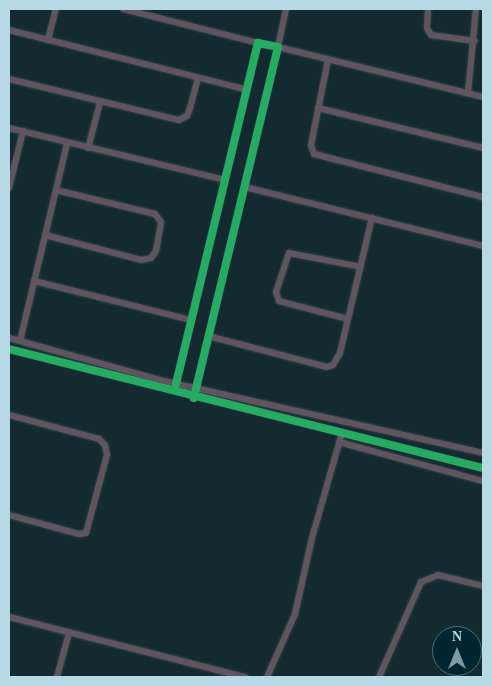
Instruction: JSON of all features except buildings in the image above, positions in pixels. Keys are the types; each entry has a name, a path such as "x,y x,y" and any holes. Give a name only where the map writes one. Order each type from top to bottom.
{"street":[{"path":"48,40 56,9"},
{"path":"123,9 483,97"},
{"path":"194,398 286,9"},
{"path":"428,9 427,28 431,35 475,41"},
{"path":"468,93 475,41 476,9"},
{"path":"9,30 247,90"},
{"path":"176,384 258,43"},
{"path":"328,60 311,145 316,156 483,197"},
{"path":"9,80 100,103 182,119 190,108 198,79"},
{"path":"88,148 100,103"},
{"path":"318,108 483,148"},
{"path":"9,128 225,180"},
{"path":"9,188 23,131"},
{"path":"20,341 67,143"},
{"path":"245,187 483,246"},
{"path":"45,235 141,260 152,258 156,251 161,222 155,214 56,190"},
{"path":"208,336 327,367 337,360 372,218"},
{"path":"348,319 279,300 276,292 289,253 361,267"},
{"path":"34,281 190,320"},
{"path":"9,338 176,384 483,453"},
{"path":"9,349 194,398 482,468 483,459"},
{"path":"9,415 99,439 105,445 107,454 86,533 79,534 9,515"},
{"path":"267,677 295,614 342,433"},
{"path":"339,442 483,481"},
{"path":"379,677 421,582 434,575 483,586"},
{"path":"9,617 245,677"},
{"path":"58,677 69,633"}],"cycle path":[{"path":"176,384 258,43 278,47 194,398"},
{"path":"9,349 483,468"}]}
